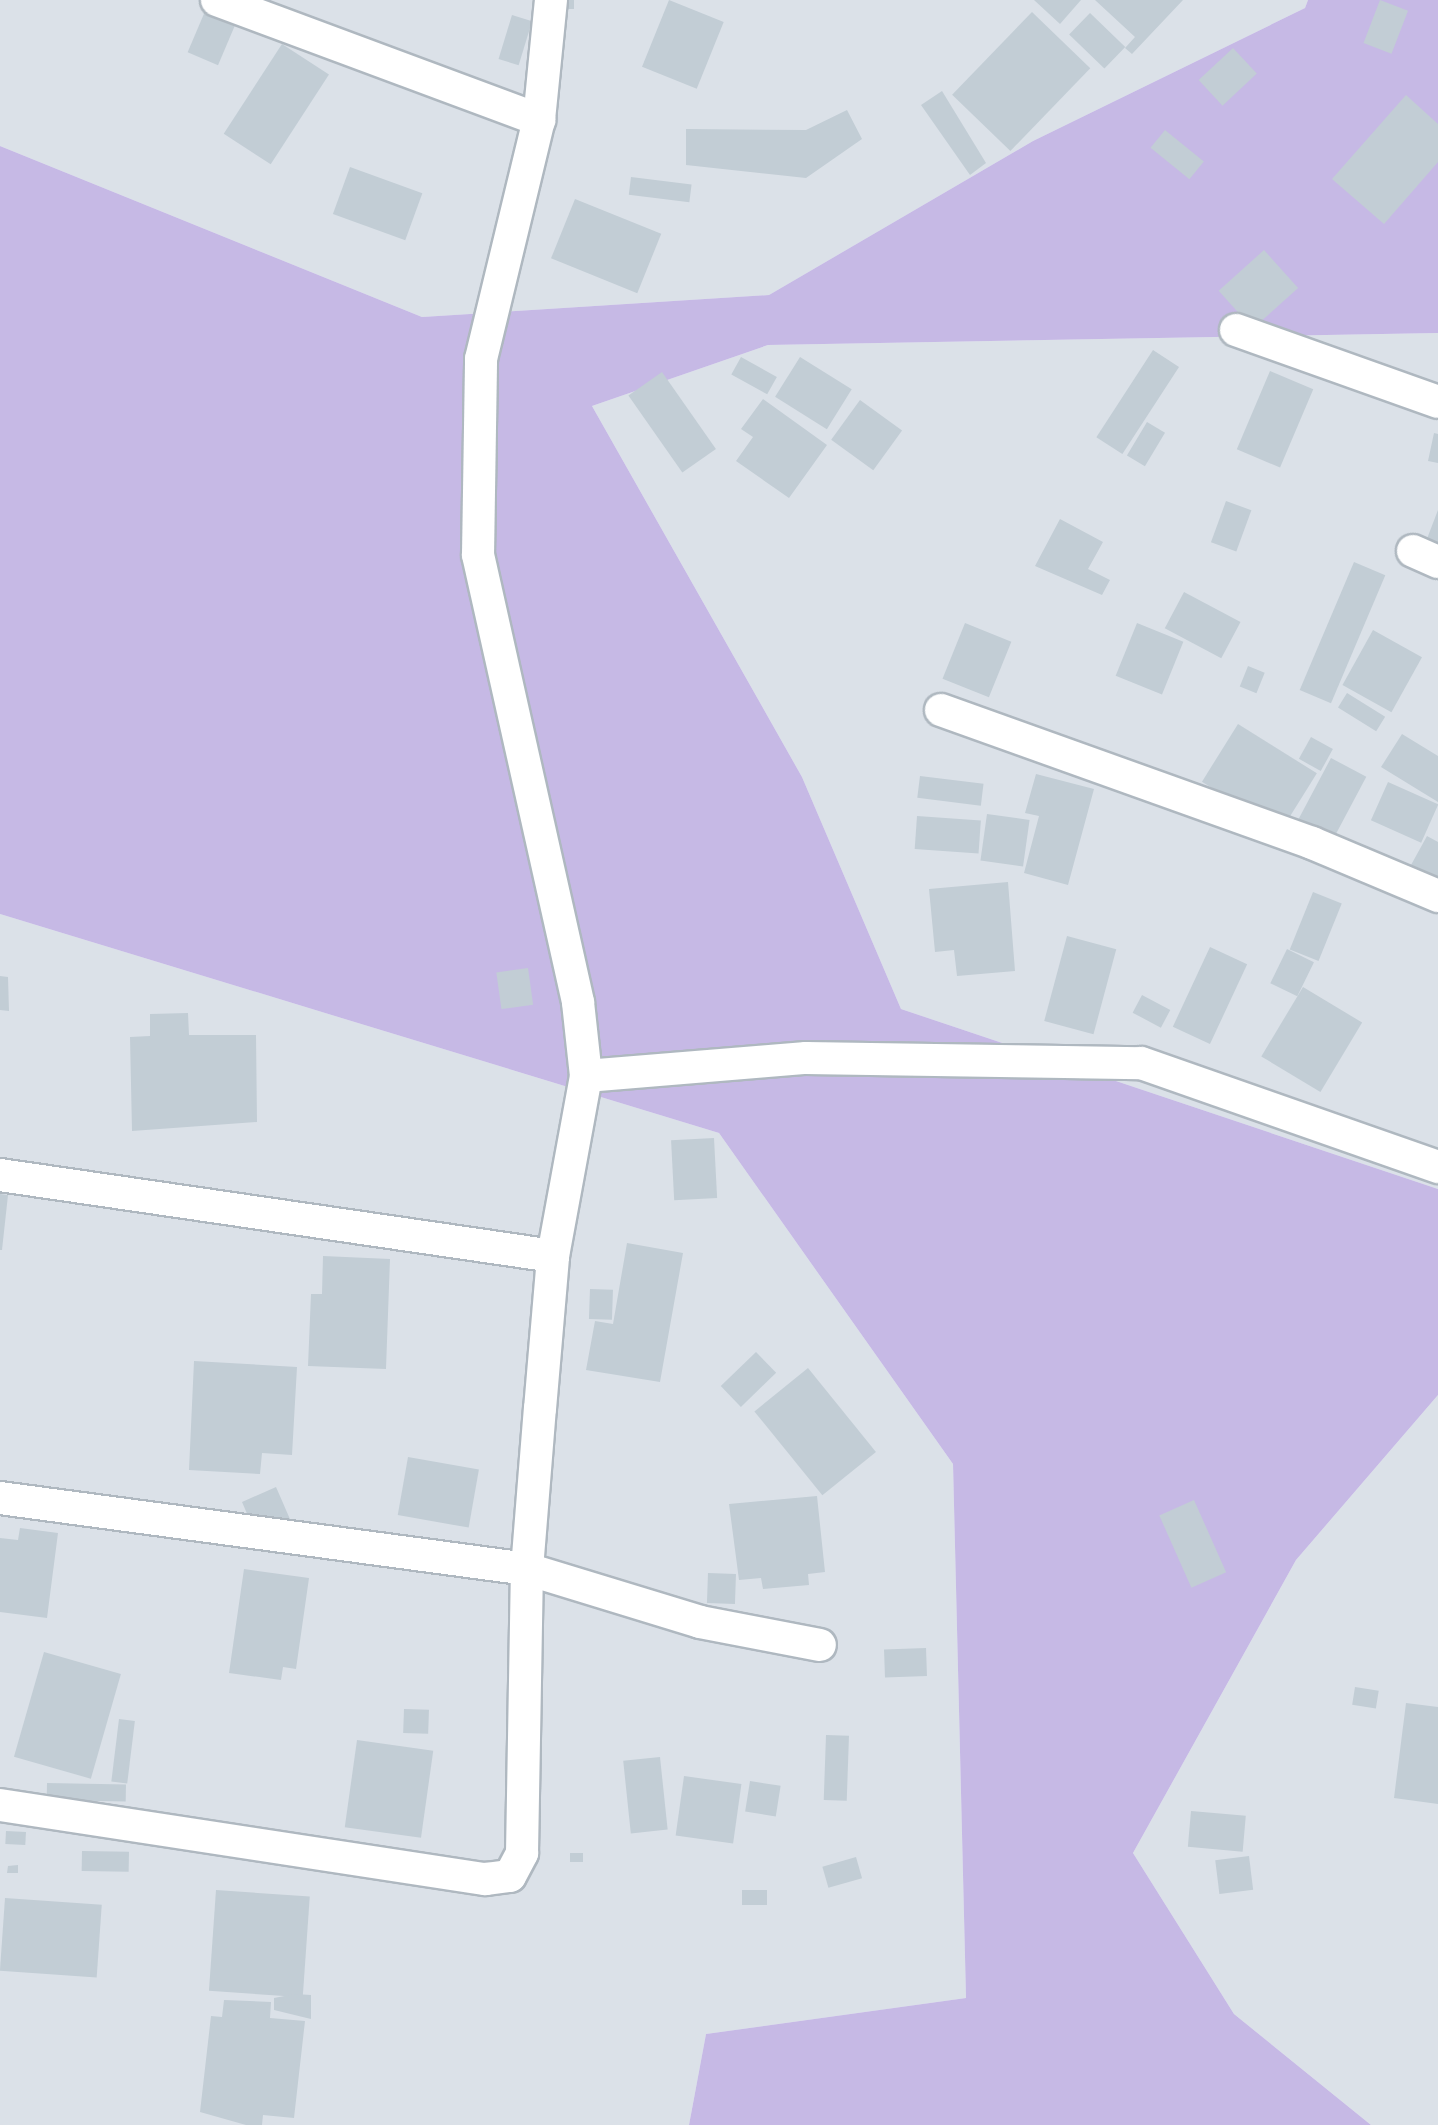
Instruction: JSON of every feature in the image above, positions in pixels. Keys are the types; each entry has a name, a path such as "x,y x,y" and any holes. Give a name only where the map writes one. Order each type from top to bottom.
{"street":[{"path":"217,0 539,120"},
{"path":"0,1805 485,1879 510,1876 522,1853 527,1569 553,1256 586,1076 578,1002 478,555 481,359 539,120 551,0"},
{"path":"1236,330 1438,402"},
{"path":"941,710 1312,843 1438,896"},
{"path":"586,1076 806,1058 1141,1063 1438,1167"},
{"path":"0,1175 553,1256"},
{"path":"0,1498 527,1569 700,1622 820,1645"}],"shaded area":[{"path":"0,0 1308,0 1305,8 1033,141 769,295 422,317 0,146"},
{"path":"1308,0 1438,0 1438,333 768,345 592,406 802,777 901,1009 1438,1189 1438,1395 1296,1560 1133,1853 1234,2014 1371,2125 689,2125 706,2034 966,1998 953,1464 719,1133 0,914 0,146 422,317 769,295 1033,141 1305,8"},
{"path":"1438,333 1438,1189 901,1009 802,777 592,406 768,345"},
{"path":"0,914 719,1133 953,1464 966,1998 706,2034 689,2125 0,2125"},
{"path":"1438,1395 1438,2125 1371,2125 1234,2014 1133,1853 1296,1560"}],"building":[{"path":"565,0 574,0 574,9 565,9"},
{"path":"669,0 724,22 697,89 642,67"},
{"path":"1034,0 1081,0 1060,24"},
{"path":"1095,0 1183,0 1132,54 1125,48 1135,37"},
{"path":"1380,0 1408,11 1392,54 1364,43"},
{"path":"206,9 236,22 218,65 188,52"},
{"path":"1032,12 1090,68 1010,151 952,95"},
{"path":"1090,13 1125,47 1104,69 1069,35"},
{"path":"512,15 532,21 519,65 499,59"},
{"path":"282,44 329,74 271,164 224,134"},
{"path":"1233,48 1257,74 1222,106 1199,80"},
{"path":"942,91 986,163 970,175 921,105"},
{"path":"1406,95 1438,124 1438,162 1384,224 1332,179"},
{"path":"847,110 862,139 806,178 686,165 686,129 806,130"},
{"path":"1165,130 1204,161 1189,179 1151,148"},
{"path":"350,167 422,193 405,240 333,214"},
{"path":"631,177 692,184 689,202 629,195"},
{"path":"575,199 661,234 637,293 551,258"},
{"path":"1264,250 1298,288 1253,329 1219,291"},
{"path":"1153,350 1179,367 1122,454 1096,437"},
{"path":"741,357 777,377 767,394 731,374"},
{"path":"800,357 852,389 827,429 775,397"},
{"path":"1270,371 1313,389 1280,468 1237,449"},
{"path":"662,372 716,449 682,473 628,396"},
{"path":"763,399 827,445 789,498 736,461 753,437 741,429"},
{"path":"860,400 902,431 873,470 831,440"},
{"path":"1147,422 1165,433 1145,466 1127,455"},
{"path":"1434,433 1438,434 1438,463 1428,461"},
{"path":"1226,501 1251,510 1236,552 1211,542"},
{"path":"1438,510 1438,564 1420,557"},
{"path":"1060,519 1103,542 1088,569 1110,580 1102,595 1035,566"},
{"path":"1354,562 1385,575 1331,703 1300,690"},
{"path":"1184,592 1241,622 1221,658 1165,628"},
{"path":"965,623 1011,642 989,697 943,679"},
{"path":"1137,623 1183,642 1162,695 1116,676"},
{"path":"1373,630 1422,657 1391,712 1342,685"},
{"path":"1248,666 1265,673 1256,693 1240,686"},
{"path":"1347,693 1385,717 1376,731 1338,707"},
{"path":"1238,724 1317,773 1281,831 1202,782"},
{"path":"1402,734 1438,756 1438,802 1381,767"},
{"path":"1311,737 1333,749 1321,771 1299,759"},
{"path":"1331,758 1366,777 1330,845 1295,826"},
{"path":"1036,774 1094,789 1068,885 1024,873 1039,816 1025,813"},
{"path":"920,776 984,784 981,806 917,798"},
{"path":"1388,782 1438,804 1421,843 1371,820"},
{"path":"987,814 1030,820 1023,867 980,861"},
{"path":"917,816 981,820 979,853 915,849"},
{"path":"1427,836 1438,842 1438,906 1400,885"},
{"path":"1008,882 1015,971 957,976 954,950 935,952 929,889"},
{"path":"1313,892 1342,904 1319,961 1290,949"},
{"path":"1067,936 1116,949 1093,1034 1044,1021"},
{"path":"1210,947 1247,964 1210,1044 1173,1027"},
{"path":"1287,949 1314,962 1297,996 1270,983"},
{"path":"528,968 533,1005 501,1009 496,972"},
{"path":"0,976 8,977 9,1011 0,1010"},
{"path":"1303,987 1362,1023 1320,1092 1261,1056"},
{"path":"1142,995 1170,1010 1161,1028 1133,1013"},
{"path":"188,1013 189,1035 256,1035 257,1122 132,1131 130,1037 150,1036 150,1014"},
{"path":"714,1138 717,1198 674,1200 671,1140"},
{"path":"0,1194 8,1195 2,1250 0,1250"},
{"path":"627,1243 683,1253 660,1382 586,1370 595,1321 613,1324"},
{"path":"323,1256 390,1259 386,1369 308,1366 311,1294 322,1294"},
{"path":"590,1289 613,1290 612,1320 589,1319"},
{"path":"756,1352 776,1373 741,1407 721,1386"},
{"path":"194,1361 297,1367 292,1455 262,1453 260,1474 189,1470"},
{"path":"808,1368 876,1452 822,1495 754,1411"},
{"path":"408,1457 479,1470 469,1528 398,1515"},
{"path":"276,1487 293,1526 255,1532 242,1502"},
{"path":"817,1496 825,1572 808,1574 809,1585 763,1589 761,1578 739,1580 729,1504"},
{"path":"1194,1500 1226,1572 1191,1588 1159,1515"},
{"path":"20,1528 58,1533 47,1618 0,1612 0,1538 18,1540"},
{"path":"244,1569 309,1578 296,1669 283,1667 281,1680 229,1673"},
{"path":"708,1573 736,1574 735,1604 707,1603"},
{"path":"926,1648 927,1676 885,1677 884,1649"},
{"path":"44,1652 121,1674 91,1779 14,1757"},
{"path":"1355,1687 1379,1691 1376,1709 1352,1705"},
{"path":"1406,1703 1438,1707 1438,1804 1394,1798"},
{"path":"404,1709 429,1710 428,1734 403,1733"},
{"path":"119,1719 135,1721 127,1783 111,1782"},
{"path":"826,1735 849,1736 847,1801 824,1800"},
{"path":"357,1740 433,1751 421,1838 345,1827"},
{"path":"660,1757 668,1830 631,1833 623,1761"},
{"path":"684,1776 741,1784 733,1843 676,1835"},
{"path":"750,1781 781,1786 776,1816 745,1812"},
{"path":"47,1783 126,1784 126,1801 47,1800"},
{"path":"1191,1811 1246,1816 1243,1852 1188,1847"},
{"path":"6,1831 26,1832 25,1845 5,1844"},
{"path":"82,1851 129,1852 129,1872 82,1871"},
{"path":"570,1853 583,1853 583,1862 570,1862"},
{"path":"1249,1856 1253,1890 1219,1894 1215,1860"},
{"path":"856,1857 862,1878 828,1888 822,1867"},
{"path":"18,1865 18,1873 7,1873 8,1866"},
{"path":"216,1890 310,1897 303,1997 209,1991"},
{"path":"742,1890 767,1890 767,1905 742,1905"},
{"path":"5,1898 102,1905 97,1978 0,1971"},
{"path":"311,1995 311,2019 274,2010 274,1998"},
{"path":"224,2000 271,2002 270,2018 305,2021 294,2118 263,2115 262,2125 246,2125 200,2112 211,2016 222,2017"}]}
